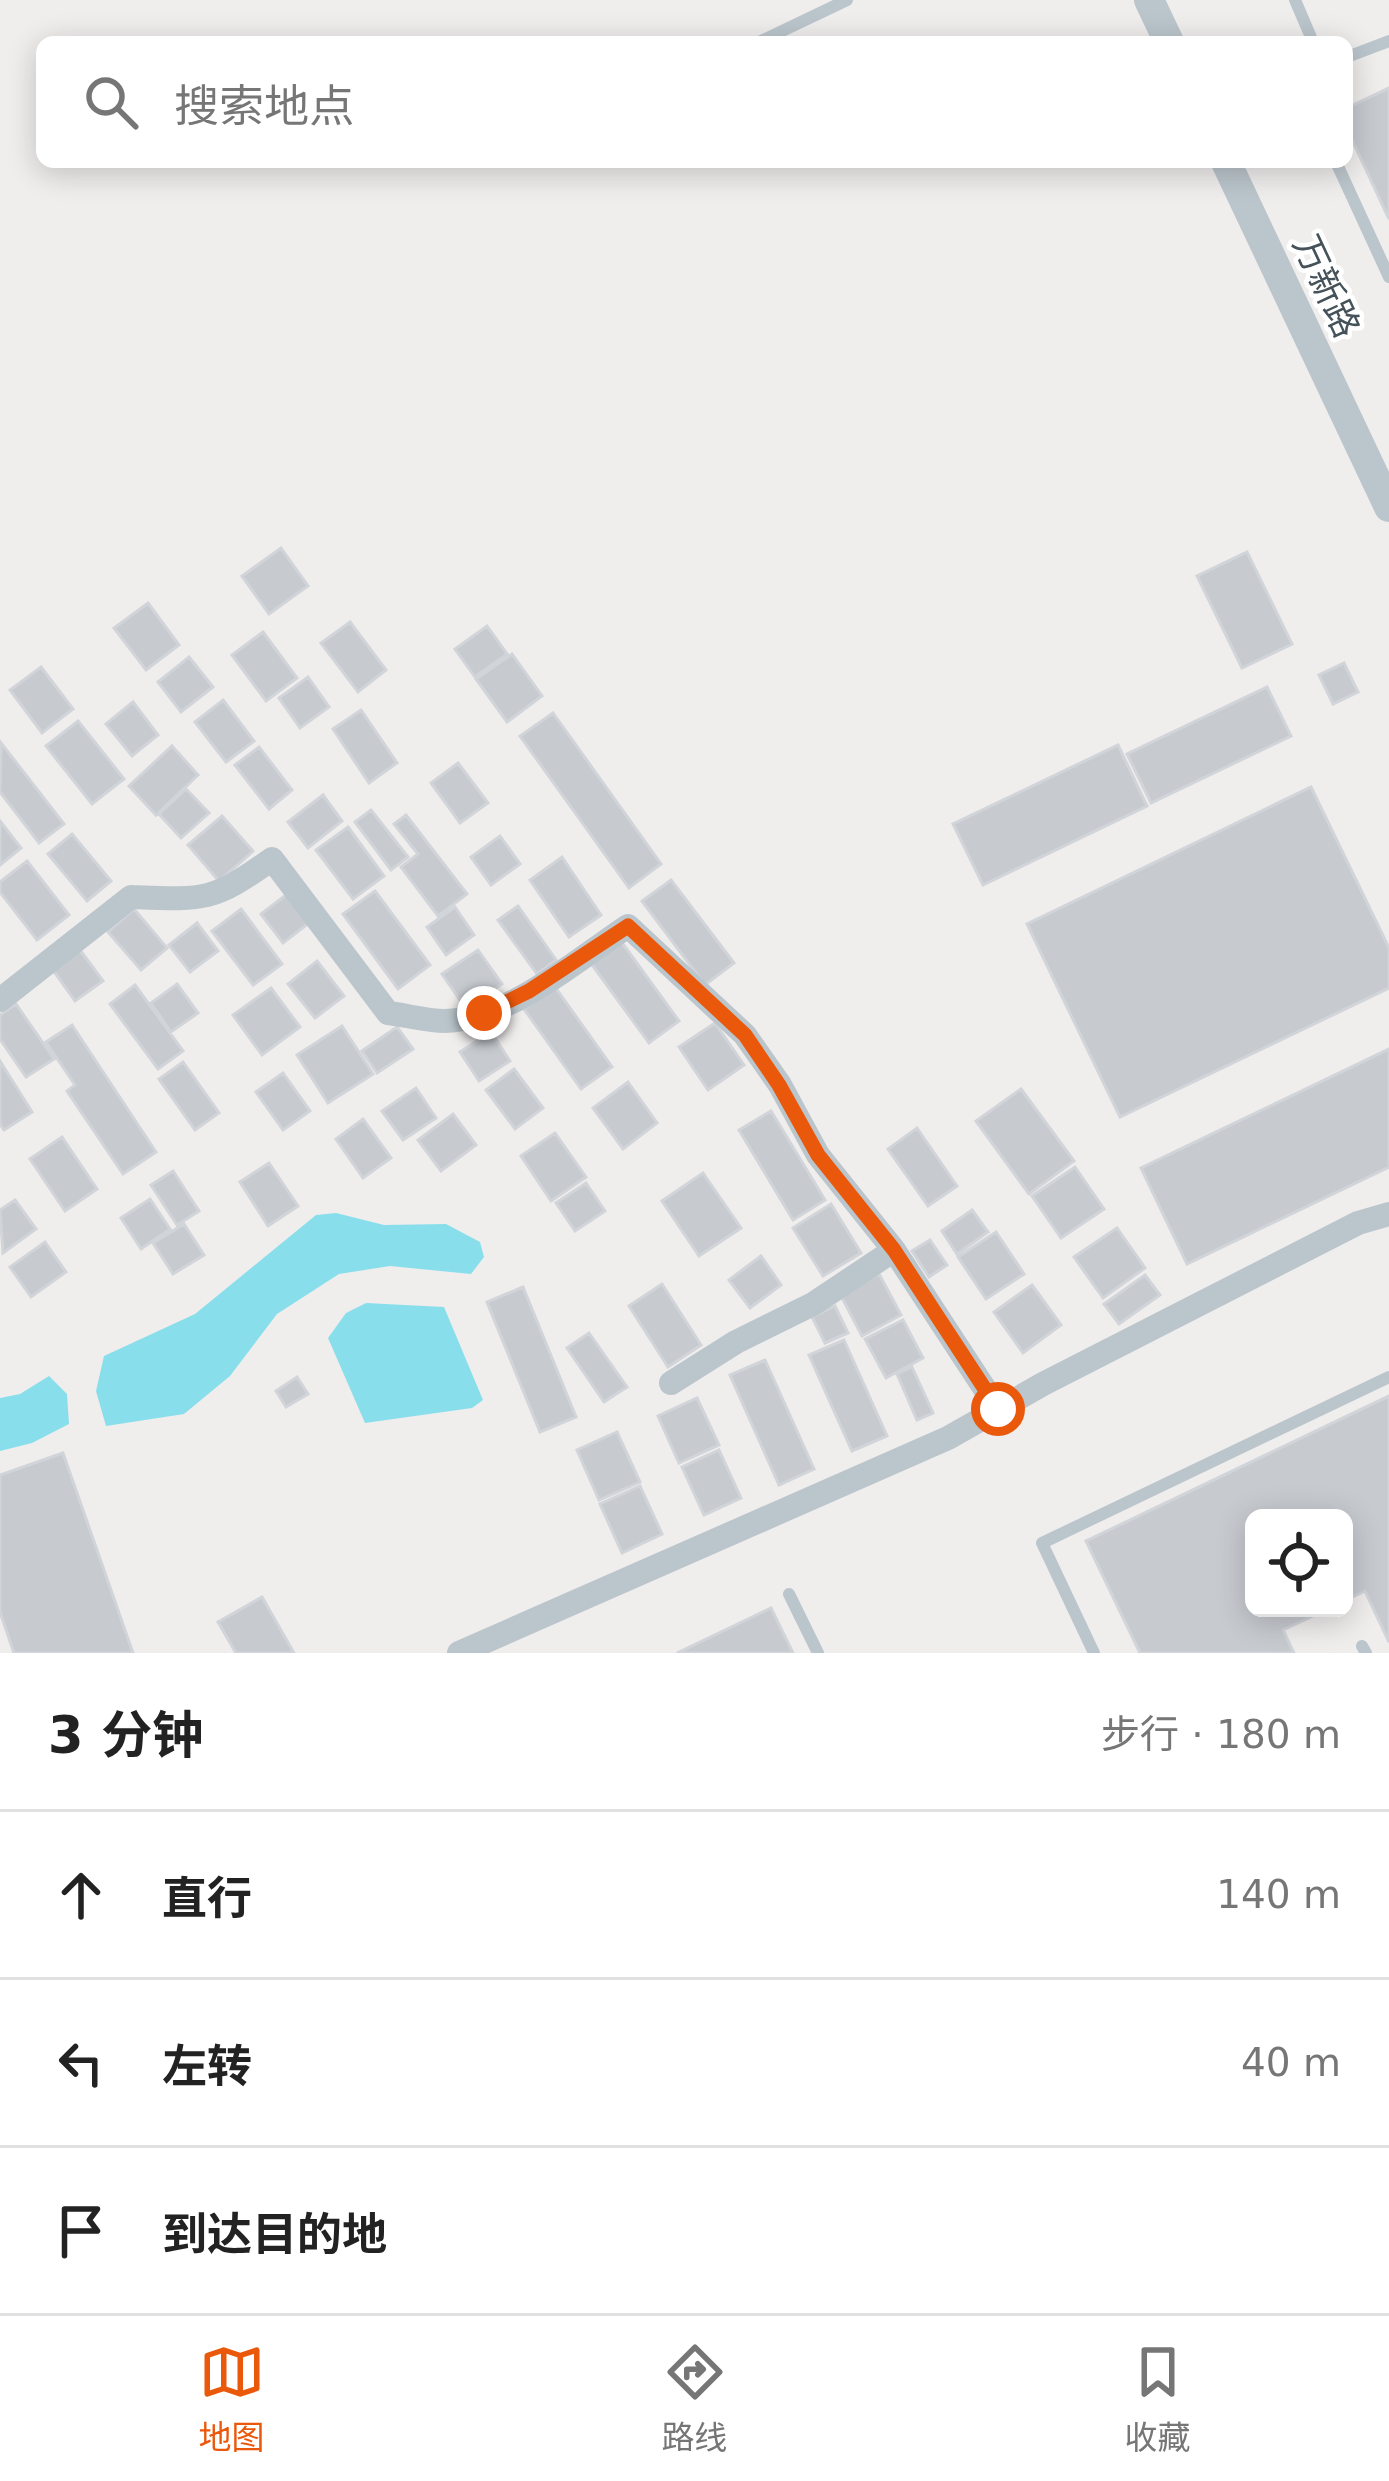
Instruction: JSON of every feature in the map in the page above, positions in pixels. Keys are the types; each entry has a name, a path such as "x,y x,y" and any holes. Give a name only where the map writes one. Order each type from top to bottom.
{"street":[{"path":"1149,0 1166,36"},
{"name":"万新路","path":"1229,168 1389,508"},
{"path":"0,1000 131,897 193,899 227,891 272,859 388,1013 444,1021 484,1013 529,991 628,926 745,1035 818,1155 894,1250 998,1409"},
{"path":"459,1653 948,1438 1358,1223 1389,1214"},
{"path":"670,1383 736,1342 813,1304 894,1250"}],"lane":[{"path":"772,36 847,0"},
{"path":"1295,0 1310,36"},
{"path":"1353,55 1389,41"},
{"path":"1339,168 1389,277"},
{"path":"1094,1653 1042,1543 1389,1377"},
{"path":"789,1594 818,1653"}],"water":[{"path":"336,1213 384,1225 446,1224 480,1242 484,1257 471,1274 390,1266 339,1274 277,1314 230,1376 184,1414 106,1426 96,1391 104,1356 195,1314 316,1215"},
{"path":"366,1303 444,1307 483,1400 472,1408 365,1423 328,1338 346,1313"},
{"path":"49,1376 67,1394 69,1424 32,1443 0,1451 0,1398 20,1394"}],"building":[{"path":"1389,88 1389,219 1353,142 1353,105"},
{"path":"281,548 308,586 269,614 242,576"},
{"path":"1247,552 1292,644 1242,668 1197,576"},
{"path":"148,603 179,645 146,670 114,628"},
{"path":"350,622 386,670 358,692 321,643"},
{"path":"487,626 507,654 475,677 455,649"},
{"path":"263,632 297,678 266,701 232,655"},
{"path":"512,654 542,696 507,722 476,679"},
{"path":"189,657 213,687 181,712 158,682"},
{"path":"1344,663 1358,692 1333,704 1319,675"},
{"path":"41,667 73,709 42,733 10,690"},
{"path":"308,677 329,707 300,728 279,698"},
{"path":"1267,687 1291,736 1151,803 1127,754"},
{"path":"223,700 254,741 226,762 195,722"},
{"path":"133,702 158,735 132,756 106,724"},
{"path":"361,710 397,763 369,783 333,729"},
{"path":"553,713 661,864 629,888 520,736"},
{"path":"78,721 124,779 92,804 46,746"},
{"path":"1,743 64,824 39,843 0,792"},
{"path":"1118,745 1147,806 983,885 953,824"},
{"path":"172,746 198,775 156,815 129,786"},
{"path":"259,747 292,790 269,809 235,765"},
{"path":"458,763 488,803 460,823 431,783"},
{"path":"1311,787 1389,948 1389,988 1120,1117 1027,924"},
{"path":"186,789 209,813 181,838 159,814"},
{"path":"323,795 342,821 308,848 288,822"},
{"path":"371,810 408,857 391,870 355,822"},
{"path":"406,815 467,894 438,916 401,867 418,854 394,824"},
{"path":"222,816 253,851 219,881 188,845"},
{"path":"0,821 21,848 0,865"},
{"path":"348,827 384,876 353,899 316,850"},
{"path":"72,834 111,881 87,901 48,854"},
{"path":"500,836 520,864 491,885 471,857"},
{"path":"562,857 601,915 569,937 530,880"},
{"path":"27,861 69,915 37,940 0,892 0,882"},
{"path":"671,880 734,963 705,985 642,901"},
{"path":"375,891 430,965 398,989 343,914"},
{"path":"287,894 309,923 283,943 261,914"},
{"path":"518,906 556,960 537,974 498,920"},
{"path":"455,907 474,935 446,955 427,927"},
{"path":"134,909 167,948 141,970 108,932"},
{"path":"241,909 282,964 253,985 212,931"},
{"path":"197,923 218,951 190,972 169,945"},
{"path":"620,940 679,1021 649,1043 590,962"},
{"path":"80,950 103,981 75,1001 53,970"},
{"path":"478,950 502,984 466,1009 442,974"},
{"path":"317,961 344,996 315,1018 288,984"},
{"path":"177,984 198,1013 171,1032 151,1003"},
{"path":"135,985 183,1051 158,1069 110,1004"},
{"path":"555,987 612,1067 581,1089 524,1009"},
{"path":"271,988 300,1027 262,1055 233,1015"},
{"path":"16,1004 54,1059 26,1077 0,1039 0,1015"},
{"path":"715,1023 744,1065 708,1090 679,1047"},
{"path":"72,1025 156,1152 123,1174 67,1091 75,1085 46,1042"},
{"path":"342,1026 373,1074 328,1103 297,1055"},
{"path":"397,1027 413,1049 377,1073 362,1051"},
{"path":"491,1032 510,1061 479,1081 460,1052"},
{"path":"1389,1049 1389,1167 1187,1264 1141,1168"},
{"path":"0,1061 32,1112 4,1130 0,1124"},
{"path":"183,1062 219,1113 195,1130 159,1079"},
{"path":"514,1069 543,1108 515,1129 486,1090"},
{"path":"283,1073 310,1111 283,1130 256,1092"},
{"path":"628,1082 657,1123 623,1149 593,1108"},
{"path":"416,1088 436,1118 403,1140 382,1111"},
{"path":"1021,1089 1074,1161 1029,1194 976,1121"},
{"path":"771,1111 825,1200 793,1220 739,1130"},
{"path":"453,1114 476,1145 441,1171 418,1140"},
{"path":"363,1119 391,1158 363,1178 336,1139"},
{"path":"917,1128 957,1186 928,1206 888,1149"},
{"path":"555,1133 586,1177 551,1201 521,1156"},
{"path":"62,1137 97,1189 65,1211 30,1159"},
{"path":"269,1163 298,1206 268,1226 240,1182"},
{"path":"1075,1167 1104,1209 1061,1238 1032,1196"},
{"path":"173,1171 199,1211 177,1225 151,1185"},
{"path":"703,1173 741,1228 699,1256 662,1201"},
{"path":"586,1183 605,1211 575,1231 556,1203"},
{"path":"150,1199 170,1229 141,1249 121,1218"},
{"path":"15,1200 36,1229 3,1253 0,1210"},
{"path":"831,1204 861,1253 823,1276 793,1228"},
{"path":"972,1210 988,1232 957,1254 942,1231"},
{"path":"184,1224 204,1255 173,1274 153,1243"},
{"path":"1117,1228 1145,1268 1103,1298 1074,1257"},
{"path":"996,1232 1024,1274 986,1299 958,1257"},
{"path":"930,1240 947,1265 929,1277 912,1251"},
{"path":"45,1242 66,1272 31,1297 10,1267"},
{"path":"761,1256 781,1285 750,1308 729,1280"},
{"path":"879,1274 901,1315 862,1336 840,1294"},
{"path":"1145,1275 1160,1295 1119,1324 1104,1304"},
{"path":"662,1284 701,1345 668,1367 629,1306"},
{"path":"1032,1285 1061,1325 1023,1353 994,1312"},
{"path":"523,1287 576,1417 540,1432 487,1302"},
{"path":"835,1306 848,1333 825,1343 812,1317"},
{"path":"903,1320 923,1358 886,1378 865,1339"},
{"path":"589,1333 627,1387 604,1402 567,1348"},
{"path":"844,1340 887,1436 852,1451 809,1355"},
{"path":"765,1360 814,1469 779,1485 730,1375"},
{"path":"912,1367 933,1413 917,1420 897,1374"},
{"path":"297,1377 308,1394 286,1407 276,1391"},
{"path":"1389,1396 1389,1642 1365,1591 1353,1597 1353,1509 1245,1509 1245,1617 1311,1617 1283,1630 1294,1653 1140,1653 1086,1541"},
{"path":"697,1398 719,1445 679,1463 658,1416"},
{"path":"617,1432 640,1482 599,1500 577,1450"},
{"path":"719,1450 741,1498 704,1515 682,1467"},
{"path":"63,1453 133,1653 14,1653 0,1612 0,1475"},
{"path":"640,1486 662,1534 622,1553 600,1504"},
{"path":"262,1597 294,1653 236,1653 218,1622"},
{"path":"771,1608 793,1653 677,1653"}],"route":[{"path":"484,1013 529,991 628,926 745,1035 818,1155 894,1250 998,1409"}]}
